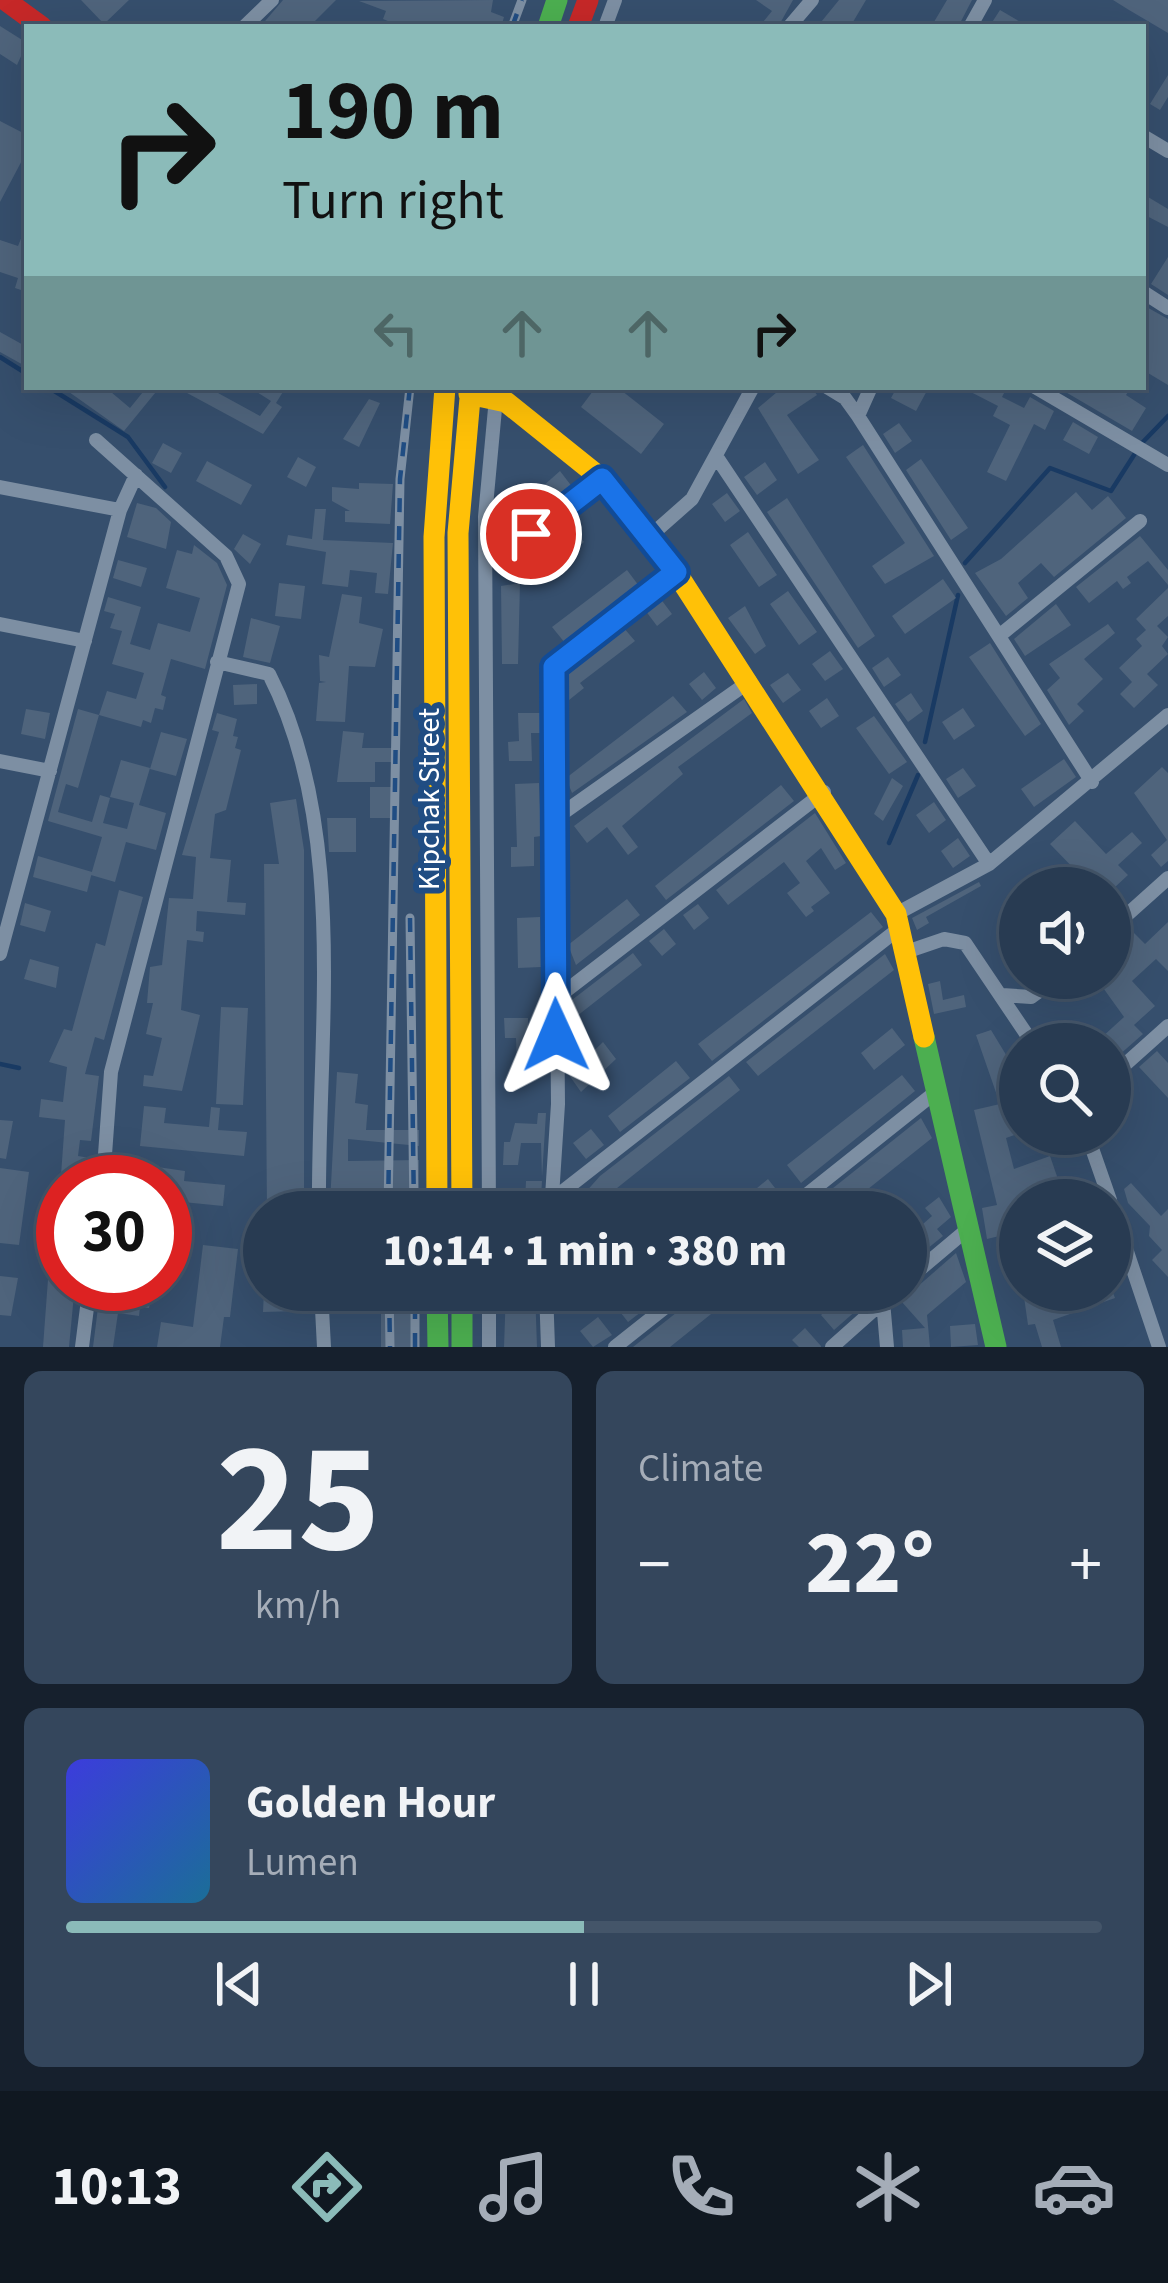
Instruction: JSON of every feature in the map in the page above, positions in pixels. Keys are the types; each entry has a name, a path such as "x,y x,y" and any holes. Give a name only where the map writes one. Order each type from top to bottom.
{"main road":[{"path":"5,0 38,24"},
{"name":"Kipchak Street","path":"437,1191 434,561 445,390"},
{"path":"470,391 496,393 602,479 676,572 824,792 898,920 996,1347"},
{"name":"Kipchak Street","path":"462,1191 458,556 470,391"},
{"path":"437,1311 438,1347"},
{"path":"462,1311 462,1347"}],"street":[{"path":"247,24 272,0"},
{"path":"792,24 812,0"},
{"path":"649,538 682,511 750,390"},
{"path":"831,390 845,398 858,416 1092,782"},
{"path":"858,416 870,390"},
{"path":"1040,390 1168,465"},
{"path":"489,1191 485,517 496,393"},
{"path":"96,440 234,569 238,605 217,662 112,1072 105,1155"},
{"path":"716,456 989,864"},
{"path":"0,954 8,897 50,771 120,510 136,475"},
{"path":"531,534 602,479"},
{"path":"0,488 120,510"},
{"path":"999,636 1140,521"},
{"path":"553,1191 558,1104 554,667 676,572"},
{"path":"0,624 85,640"},
{"path":"217,662 269,674 308,778 319,847 320,1191"},
{"path":"553,820 750,682"},
{"path":"570,1191 898,920 989,864 1168,715"},
{"path":"0,761 50,771"},
{"path":"554,1000 824,792"},
{"path":"1131,911 1168,878"},
{"path":"906,952 957,939 971,949 999,991"},
{"path":"1131,1059 1168,1026"},
{"path":"811,1191 937,1091"},
{"path":"927,1263 969,1228"},
{"path":"1131,1264 1159,1347"},
{"path":"82,1347 87,1311"},
{"path":"322,1311 324,1347"},
{"path":"489,1311 490,1347"},
{"path":"547,1311 548,1347"},
{"path":"615,1347 660,1311"},
{"path":"832,1347 872,1311"},
{"path":"887,1347 889,1311"}],"building":[{"path":"81,0 129,0 104,24"},
{"path":"283,0 336,0 312,24 263,24"},
{"path":"493,0 491,12 504,17 502,24 395,24 383,19 386,11 359,1"},
{"path":"756,0 793,0 780,24 761,24 772,11"},
{"path":"839,0 866,0 852,24 819,24"},
{"path":"947,0 972,0 960,24 933,24"},
{"path":"1113,0 1168,0 1168,33 1129,10"},
{"path":"1000,10 1024,24 991,24"},
{"path":"0,26 24,41 24,50 17,65 0,54"},
{"path":"1168,75 1168,97 1160,110 1150,104"},
{"path":"0,121 24,133 24,157 0,202"},
{"path":"1146,196 1168,209 1168,227 1146,216"},
{"path":"24,231 24,291 15,288 18,278 0,272 0,240 18,246"},
{"path":"1168,257 1168,295 1151,284"},
{"path":"1146,307 1168,319 1168,385 1146,372"},
{"path":"0,332 24,345 24,365 0,352"},
{"path":"66,390 109,390 130,408 145,390 158,390 124,431"},
{"path":"182,390 212,390 260,416 271,401 254,390 284,390 276,403 282,407 263,434"},
{"path":"594,390 621,390 664,424 641,454 581,407"},
{"path":"779,390 813,390 817,395 787,415 819,460 798,474 758,408"},
{"path":"895,390 927,390 916,411 891,398"},
{"path":"967,390 1006,390 1002,397 1024,408 1030,397 1054,411 1045,430 1034,424 1006,481 987,472 1010,425 993,416 998,406"},
{"path":"1062,390 1129,390 1126,395 1146,408 1132,431"},
{"path":"369,399 380,403 359,447 343,439"},
{"path":"1073,422 1098,437 1089,454 1063,440"},
{"path":"899,423 912,441 895,453 883,434"},
{"path":"163,443 182,453 171,473 152,463"},
{"path":"863,445 934,556 885,584 872,566 905,543 846,457"},
{"path":"298,457 316,467 306,487 287,477"},
{"path":"921,459 968,528 951,540 906,470"},
{"path":"207,461 252,485 241,505 196,481"},
{"path":"765,462 777,480 757,495 744,477"},
{"path":"560,471 573,488 525,524 516,510"},
{"path":"359,483 393,484 390,524 345,522 345,511 350,511 332,501 332,487 359,489"},
{"path":"1076,492 1092,510 1108,496 1126,518 1054,577 1041,563 1018,583 1028,598 1006,616 975,573 1001,559"},
{"path":"727,493 740,511 725,522 712,504"},
{"path":"787,498 875,636 858,648 767,512"},
{"path":"137,503 156,508 171,522 166,549 127,537"},
{"path":"315,509 326,509 323,540 393,543 388,594 375,593 377,573 350,570 348,587 322,584 326,552 286,545 288,535 312,539"},
{"path":"571,526 584,542 569,554 556,538"},
{"path":"748,532 777,575 759,587 730,545"},
{"path":"243,534 261,544 250,564 234,549"},
{"path":"1140,536 1168,570 1168,585 1148,561 1127,577 1131,583 1123,589 1117,581 1089,603 1076,587"},
{"path":"544,538 553,549 538,560 525,544"},
{"path":"194,545 217,563 227,585 205,669 171,659 161,695 166,697 163,710 155,708 151,723 143,720 141,727 99,715 107,691 136,699 144,673 112,664 122,631 110,628 115,614 104,611 108,597 141,607 130,644 150,650 158,623 190,632 200,598 166,588 177,550 192,554"},
{"path":"118,560 147,568 141,587 113,578"},
{"path":"627,570 639,586 565,643 552,627"},
{"path":"943,579 956,598 905,634 892,616"},
{"path":"279,583 305,586 301,619 275,616"},
{"path":"520,583 518,664 502,664 501,586"},
{"path":"1168,588 1168,616 1157,626 1168,637 1162,646 1168,654 1147,674 1158,685 1134,708 1120,694 1132,682 1119,668 1142,646 1136,639 1146,630 1136,619"},
{"path":"788,591 817,632 799,645 770,604"},
{"path":"342,594 362,597 359,623 383,629 375,667 349,666 345,722 316,721 319,683 326,682 320,681 319,655 329,657"},
{"path":"660,598 672,614 657,626 645,610"},
{"path":"1056,604 1071,625 1025,656 1014,639"},
{"path":"745,606 766,646 755,654 728,618"},
{"path":"251,618 280,626 270,663 243,657"},
{"path":"1108,624 1115,633 1084,659 1103,679 1077,704 1084,711 1069,725 1047,690 1060,678 1049,664"},
{"path":"623,627 635,641 580,683 584,688 569,700 565,677"},
{"path":"990,643 1041,724 1025,736 969,657"},
{"path":"830,651 843,669 825,681 812,664"},
{"path":"888,657 901,675 884,687 872,668"},
{"path":"704,672 716,688 702,700 689,684"},
{"path":"788,673 801,690 783,703 770,685"},
{"path":"257,684 257,704 234,705 233,685"},
{"path":"911,693 923,711 908,722 895,704"},
{"path":"673,696 687,712 572,793 566,778"},
{"path":"827,698 839,716 821,728 809,711"},
{"path":"744,699 752,713 678,767 683,774 622,826 638,847 628,855 607,827 587,843 574,826"},
{"path":"963,708 975,726 954,740 942,722"},
{"path":"26,709 50,713 45,739 21,734"},
{"path":"78,709 99,715 78,788 66,784 58,812 92,822 100,795 110,798 103,823 127,829 134,803 110,797 121,760 150,768 139,805 166,813 156,850 126,842 115,882 91,875 102,837 48,821"},
{"path":"217,713 237,719 233,736 238,737 235,748 241,750 226,810 215,814 210,858 231,860 227,902 246,903 245,915 197,911 196,931 204,932 203,942 187,940 181,1010 200,1015 182,1091 143,1086 144,1075 153,1076 162,1038 146,1034 153,1003 147,1003 150,967 162,965 169,898 193,899 196,857 182,855 219,732 212,730"},
{"path":"518,713 542,713 542,733 531,733 532,761 509,761 508,742 519,741"},
{"path":"874,716 907,762 889,774 856,728"},
{"path":"343,731 364,733 362,748 393,748 393,762 375,762 375,782 337,782"},
{"path":"161,732 187,739 176,776 150,769"},
{"path":"1064,759 1076,777 1034,807 1021,789"},
{"path":"1162,767 1168,773 1168,861 1161,867 1151,855 1167,840 1134,793"},
{"path":"963,768 976,786 958,798 946,779"},
{"path":"892,778 903,786 883,821 874,814"},
{"path":"539,783 541,836 534,837 534,866 511,867 511,847 517,847 515,784"},
{"path":"781,785 794,801 666,900 655,886"},
{"path":"370,787 393,787 393,818 370,818"},
{"path":"296,799 304,850 304,1191 267,1191 264,864 279,864 270,803"},
{"path":"934,802 946,820 929,833 916,815"},
{"path":"815,813 846,863 835,870 821,848 806,861 830,893 811,907 814,911 806,917 787,893 800,883 784,862 728,905 716,890"},
{"path":"327,818 356,818 356,852 329,852"},
{"path":"1075,821 1106,854 1132,832 1142,843 1120,867 1072,867 1050,844"},
{"path":"958,838 970,856 953,868 941,851"},
{"path":"38,856 92,872 87,892 33,877"},
{"path":"979,882 981,886 926,917 929,923 917,930 912,918"},
{"path":"119,890 143,897 104,1040 95,1037 85,1074 99,1076 91,1141 80,1140 78,1155 62,1155 65,1120 39,1117 41,1099 63,1102 67,1067 49,1062 64,1029 72,1031 96,943 105,946"},
{"path":"627,899 640,915 576,965 568,945"},
{"path":"25,903 51,911 45,932 20,925"},
{"path":"698,904 709,918 694,930 683,915"},
{"path":"871,912 883,927 712,1061 698,1044"},
{"path":"540,917 541,967 518,968 517,918"},
{"path":"1168,922 1168,971 1156,959 1132,981 1155,1006 1134,1025 1143,1034 1131,1045 1131,1023 1117,1023 1124,1017 1111,999 1131,999 1131,930 1145,944"},
{"path":"664,929 676,944 662,956 649,941"},
{"path":"633,953 642,965 577,1016 568,1003"},
{"path":"885,954 894,970 758,1076 746,1062"},
{"path":"30,959 59,967 56,988 24,979"},
{"path":"940,981 943,1000 964,995 966,1007 934,1014 928,984"},
{"path":"221,1007 248,1008 243,1105 216,1104"},
{"path":"504,1018 528,1018 528,1045 540,1044 540,1064 517,1065 516,1038 505,1038"},
{"path":"892,1028 905,1045 874,1070 861,1053"},
{"path":"991,1030 999,1043 999,1101 976,1035"},
{"path":"603,1042 616,1059 581,1092 569,1075"},
{"path":"1157,1051 1168,1063 1168,1098 1139,1067"},
{"path":"676,1061 690,1078 620,1132 608,1116"},
{"path":"337,1072 358,1074 355,1103 368,1105 366,1130 419,1130 419,1146 348,1139 348,1161 419,1160 419,1191 331,1191"},
{"path":"902,1075 915,1091 801,1183 787,1165"},
{"path":"729,1076 740,1090 613,1191 587,1191"},
{"path":"999,1104 999,1155 1010,1155 1014,1169 1050,1156 1058,1179 999,1179 999,1236 987,1239 982,1208 997,1205 974,1110"},
{"path":"144,1106 166,1108 164,1123 209,1127 211,1107 220,1108 218,1130 247,1132 244,1156 140,1146"},
{"path":"538,1113 546,1113 542,1177 541,1143 521,1143 518,1165 503,1165 504,1142 510,1142 515,1123 537,1124"},
{"path":"921,1118 932,1138 866,1191 829,1191"},
{"path":"0,1120 13,1121 6,1159 0,1158"},
{"path":"591,1129 604,1145 586,1159 573,1143"},
{"path":"0,1168 29,1172 19,1245 0,1243"},
{"path":"768,1179 777,1191 753,1191"},
{"path":"526,1181 542,1181 541,1191 526,1191"},
{"path":"192,1182 225,1185 223,1206 192,1203"},
{"path":"1131,1183 1161,1216 1168,1209 1168,1277 1152,1260 1162,1250 1149,1236 1150,1226 1131,1206"},
{"path":"939,1197 951,1217 937,1229 943,1236 927,1249 927,1220 932,1216 927,1206"},
{"path":"203,1245 238,1249 230,1317 224,1317 220,1347 157,1347 161,1322 193,1327"},
{"path":"956,1253 966,1282 927,1315 930,1347 903,1347 902,1330 925,1328 910,1311 927,1311 927,1278"},
{"path":"0,1276 18,1278 11,1316 0,1315"},
{"path":"46,1311 72,1311 69,1347 43,1347"},
{"path":"98,1311 140,1311 139,1316 118,1313 113,1347 93,1347"},
{"path":"381,1311 419,1311 418,1347 381,1347"},
{"path":"505,1311 536,1311 537,1347 504,1347"},
{"path":"619,1311 642,1311 628,1322"},
{"path":"678,1311 715,1311 670,1347 633,1347"},
{"path":"825,1311 856,1311 834,1330 821,1315"},
{"path":"1026,1311 1078,1311 1053,1320 1061,1347 1042,1347 1035,1324 1028,1325"},
{"path":"598,1317 612,1335 593,1347 580,1331"},
{"path":"975,1324 978,1345 951,1347 950,1326"},
{"path":"805,1328 821,1347 799,1347 792,1340"}],"waterway":[{"path":"0,357 24,372"},
{"path":"53,390 128,437 165,487"},
{"path":"965,563 1050,468 1111,491 1141,444 1168,416"},
{"path":"925,742 958,595"},
{"path":"889,843 918,775"},
{"path":"0,1064 19,1068"}],"railway":[{"path":"513,24 522,0"},
{"path":"388,1191 400,479 410,390"},
{"path":"410,918 414,1191"},
{"path":"389,1311 390,1347"},
{"path":"415,1311 415,1347"}],"traffic: fast":[{"path":"549,24 557,0"},
{"path":"924,1037 996,1347"},
{"path":"437,1311 438,1347"},
{"path":"462,1311 462,1347"}],"traffic: slow":[{"path":"437,1191 434,537 445,390"},
{"path":"462,1191 458,533 471,390"},
{"path":"469,394 506,402 602,479 676,572 896,914 924,1037"}],"traffic: jam":[{"path":"5,0 38,24"},
{"path":"579,24 588,0"}],"route":[{"path":"531,534 602,479 676,572 554,667 556,1035"}]}
